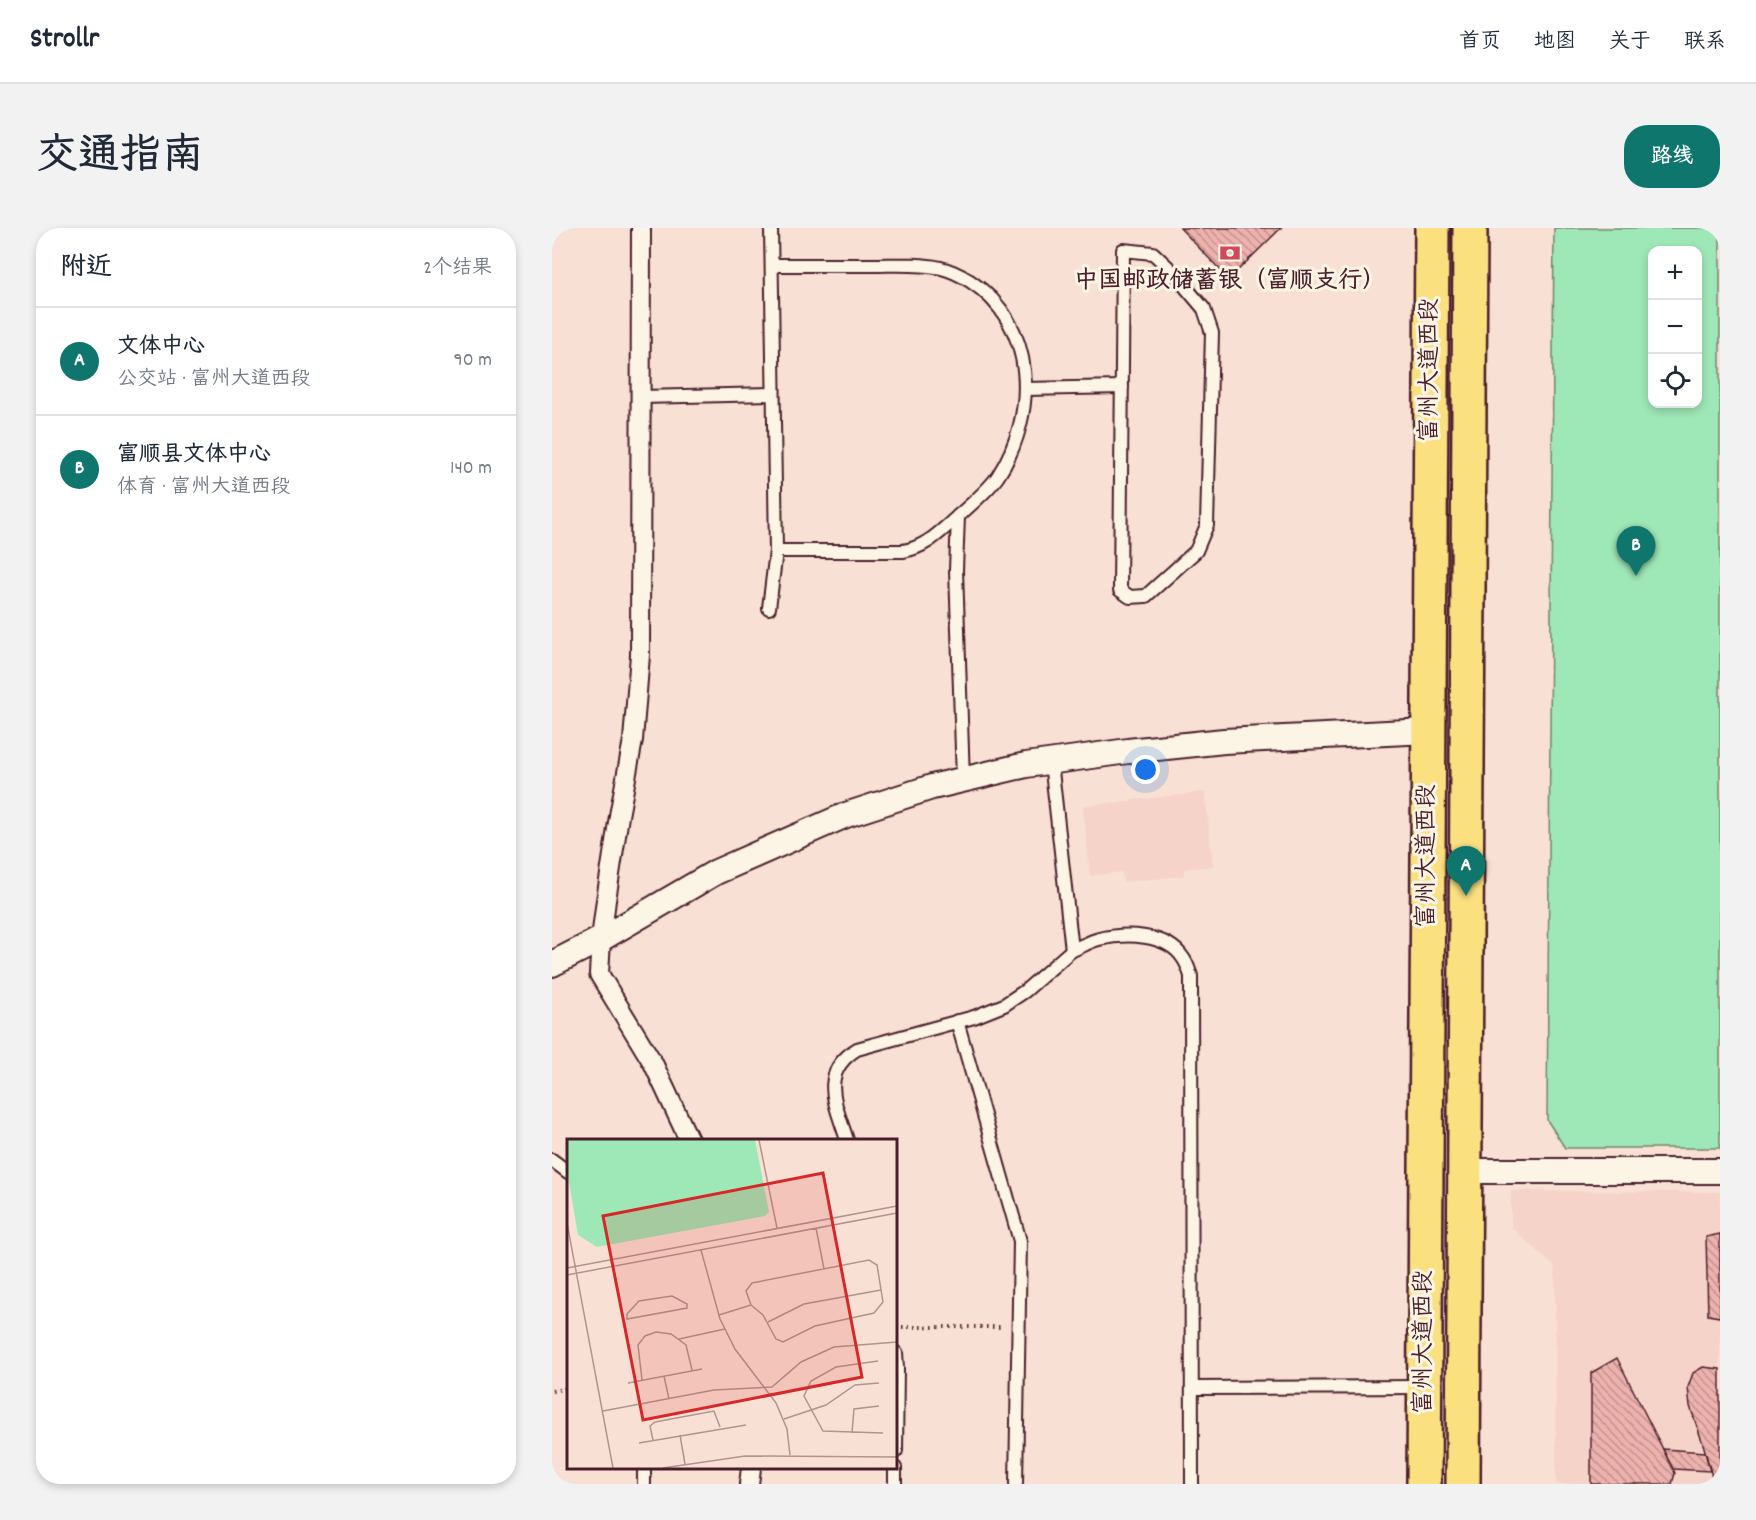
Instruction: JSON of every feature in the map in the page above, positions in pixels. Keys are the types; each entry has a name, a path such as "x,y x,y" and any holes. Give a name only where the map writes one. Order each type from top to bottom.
{"main road":[{"name":"富州大道西段","path":"1424,1484 1432,228"},
{"name":"富州大道西段","path":"1463,1484 1470,228"}],"street":[{"path":"641,228 640,655 633,740 601,939 599,974 653,1063 689,1139"},
{"path":"552,964 601,939 716,872 846,815 932,787 1026,765 1128,751 1224,741 1428,731"},
{"path":"1465,1171 1720,1171"},
{"path":"749,1484 751,1469"}],"lane":[{"path":"770,608 776,551 771,228"},
{"path":"1123,250 1138,250 1153,253 1172,271 1204,309 1212,333 1207,525 1196,551 1146,596 1130,597 1120,590 1122,387 1123,250"},
{"path":"772,265 916,265 943,268 970,281 993,300 1014,329 1024,365 1025,389 1018,436 997,477 958,516 918,548 903,551 776,551"},
{"path":"1025,389 1122,387"},
{"path":"641,397 773,394"},
{"path":"958,516 956,570 963,780"},
{"path":"1051,762 1072,950"},
{"path":"847,1139 832,1084 836,1069 844,1057 857,1049 957,1021 1004,1005 1025,991 1072,950 1098,940 1124,936 1150,938 1170,945 1183,957 1191,976 1192,1484"},
{"path":"957,1021 1020,1241 1016,1484"},
{"path":"552,1160 567,1171"},
{"path":"1192,1388 1424,1387"}],"path":[{"path":"897,1327 1018,1327"},
{"path":"552,1391 567,1388"}],"shaded area":[{"path":"1205,792 1213,866 1184,869 1184,876 1123,882 1122,872 1090,876 1083,806"},
{"path":"1511,1191 1720,1192 1720,1484 1556,1484 1555,1267 1511,1227"}],"green space":[{"path":"1554,228 1720,228 1720,1148 1565,1148 1547,1120"}],"building":[{"name":"中国邮政储蓄银（富顺支行）","path":"1180,228 1281,228 1229,279"},
{"path":"1720,1234 1720,1317 1708,1315 1706,1237"},
{"path":"1617,1358 1675,1473 1672,1484 1591,1484 1591,1373"},
{"path":"1703,1367 1720,1369 1720,1484 1714,1484 1690,1406 1688,1387 1693,1373"},
{"path":"1663,1449 1705,1452 1710,1471 1673,1469"}],"place":[{"name":"中国邮政储蓄银（富顺支行）","path":"1230,253"},
{"name":"富顺县文体中心","path":"1636,576"},
{"name":"文体中心","path":"1466,896"}]}
